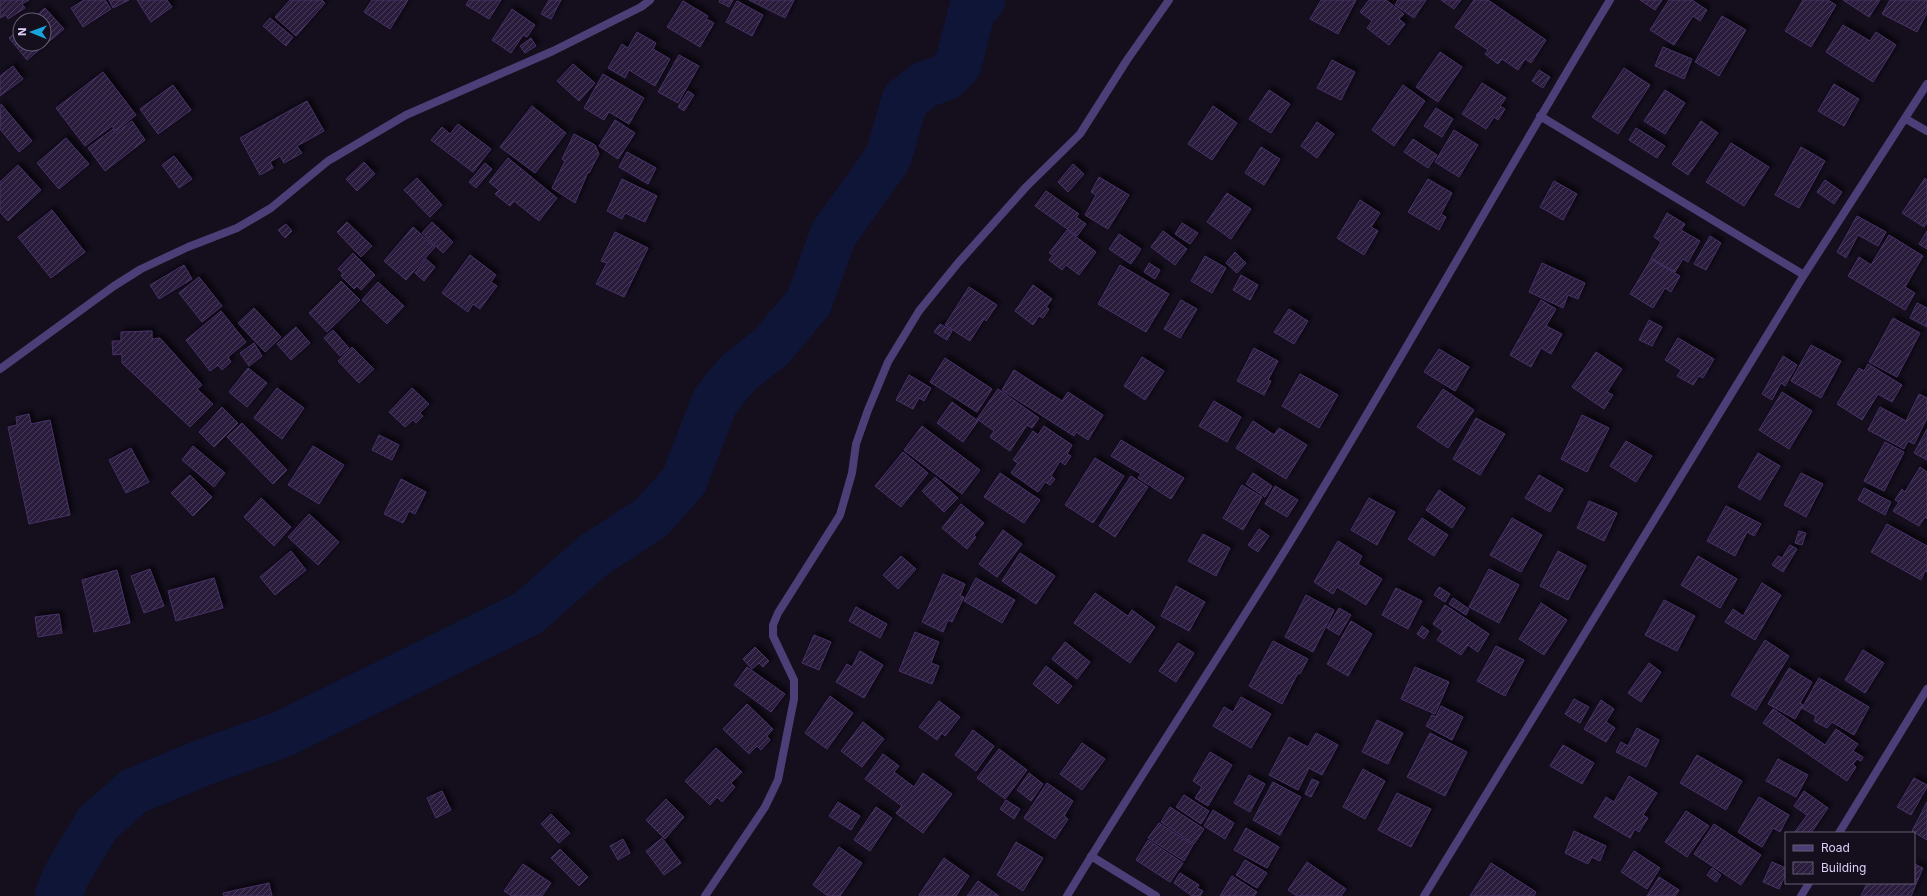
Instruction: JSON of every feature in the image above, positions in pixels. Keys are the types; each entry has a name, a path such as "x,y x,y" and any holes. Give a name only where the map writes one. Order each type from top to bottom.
{"street":[{"path":"0,369 4,364 141,269 188,247 237,228 271,208 328,161 406,115 553,51 641,8 650,0"},
{"path":"705,896 765,807 778,780 794,699 794,680 773,636 773,625 778,613 840,515 852,473 856,444 888,362 919,311 958,263 1026,187 1080,134 1127,60 1169,0"},
{"path":"1067,896 1289,544 1419,326 1540,116 1610,0"},
{"path":"1424,896 1804,275 1906,119 1927,84"},
{"path":"1540,116 1804,275"},
{"path":"1906,119 1927,131"},
{"path":"1840,832 1927,689"},
{"path":"1091,856 1156,896"},
{"path":"1801,896 1808,884"}],"building":[{"path":"0,0 29,0 22,4 25,8 19,12 12,12 12,16 8,19 6,15 0,18"},
{"path":"84,0 105,0 111,9 83,27 71,8"},
{"path":"109,0 129,0 113,8"},
{"path":"137,0 167,0 172,7 151,22"},
{"path":"290,0 322,0 325,3 296,36 275,17"},
{"path":"372,0 408,0 390,29 364,12"},
{"path":"469,0 501,0 489,19 466,5"},
{"path":"549,0 561,0 551,19 541,14"},
{"path":"720,0 733,0 729,7 719,2"},
{"path":"749,0 794,0 785,18"},
{"path":"1321,0 1356,0 1338,34 1310,19"},
{"path":"1369,0 1386,0 1404,14 1399,19 1405,24 1389,45 1367,28 1372,21 1360,12"},
{"path":"1398,0 1426,0 1414,18 1395,5"},
{"path":"1441,0 1461,0 1454,9"},
{"path":"1474,0 1488,0 1546,40 1531,63 1525,59 1518,70 1502,59 1498,64 1485,54 1488,50 1455,27"},
{"path":"1640,0 1662,0 1655,10"},
{"path":"1669,0 1692,0 1707,10 1700,21 1693,16 1674,45 1650,30"},
{"path":"1803,0 1828,0 1836,5 1811,47 1785,31"},
{"path":"1843,0 1880,0 1869,17"},
{"path":"1890,0 1927,0 1927,13 1917,32 1882,14"},
{"path":"683,1 708,16 706,19 714,23 700,47 667,27"},
{"path":"737,1 763,15 752,36 726,22"},
{"path":"45,8 49,12 40,12"},
{"path":"512,9 535,25 527,37 523,35 511,53 492,40"},
{"path":"52,16 64,29 52,39"},
{"path":"1722,16 1746,30 1719,76 1695,62"},
{"path":"270,18 293,37 286,46 263,26"},
{"path":"1843,25 1870,41 1876,32 1896,45 1873,82 1826,52"},
{"path":"637,32 656,43 653,49 670,59 655,86 629,70 625,78 608,68 622,44 628,48"},
{"path":"531,38 536,46 525,53 520,46"},
{"path":"1663,47 1692,59 1684,79 1655,66"},
{"path":"20,52 37,52 27,60"},
{"path":"1440,52 1462,67 1438,102 1416,87"},
{"path":"679,55 699,66 678,103 658,92"},
{"path":"1332,60 1355,72 1341,100 1317,88"},
{"path":"573,64 595,83 579,101 557,81"},
{"path":"13,66 23,79 0,96 0,76"},
{"path":"1624,68 1650,85 1618,134 1592,117"},
{"path":"1539,70 1550,77 1543,88 1532,81"},
{"path":"103,72 136,115 116,131 112,126 85,146 56,108"},
{"path":"603,74 644,98 629,124 609,112 604,120 584,108"},
{"path":"1482,83 1506,98 1500,106 1505,109 1498,120 1494,117 1486,129 1462,114"},
{"path":"1834,84 1859,99 1844,126 1818,111"},
{"path":"173,85 191,110 158,134 140,109"},
{"path":"1403,85 1425,101 1394,146 1372,130"},
{"path":"1269,90 1290,104 1271,133 1249,119"},
{"path":"1665,90 1685,103 1665,134 1644,121"},
{"path":"688,91 694,95 684,111 678,107"},
{"path":"307,101 324,131 297,146 302,153 284,163 280,156 270,162 273,168 260,175 240,138"},
{"path":"1,104 32,141 19,152 0,129"},
{"path":"532,106 566,133 535,173 500,147"},
{"path":"1213,106 1237,123 1212,160 1188,144"},
{"path":"1436,108 1453,119 1442,137 1424,126"},
{"path":"615,120 635,133 618,159 599,146"},
{"path":"132,121 145,140 105,171 88,148 113,129 116,133"},
{"path":"1701,121 1718,133 1688,175 1672,164"},
{"path":"1317,122 1334,134 1317,158 1301,146"},
{"path":"458,124 491,149 473,172 431,140 442,127 450,134"},
{"path":"1636,128 1665,146 1657,158 1629,140"},
{"path":"1454,130 1478,145 1459,177 1435,162"},
{"path":"574,134 595,145 599,154 589,173 588,172 575,203 552,188 565,161 562,159"},
{"path":"66,138 89,164 59,189 37,163"},
{"path":"1413,139 1437,155 1428,168 1404,152"},
{"path":"1731,143 1769,167 1744,206 1706,182"},
{"path":"1261,147 1280,159 1264,185 1245,173"},
{"path":"1801,147 1825,161 1799,208 1775,195"},
{"path":"627,152 656,168 648,184 619,167"},
{"path":"174,156 192,179 179,188 162,165"},
{"path":"508,158 557,198 539,221 514,201 510,206 495,194 499,190 489,182"},
{"path":"364,162 375,174 357,191 346,179"},
{"path":"485,163 492,169 476,188 469,182"},
{"path":"1073,164 1084,174 1068,192 1058,182"},
{"path":"18,165 41,190 8,221 0,212 0,182"},
{"path":"1099,177 1129,195 1108,229 1085,215 1096,195 1091,192"},
{"path":"417,178 442,205 430,217 404,190"},
{"path":"1925,178 1927,180 1927,223 1924,227 1902,213"},
{"path":"622,179 657,196 645,222 625,213 622,219 607,211"},
{"path":"1428,179 1452,193 1441,214 1446,217 1439,230 1408,212"},
{"path":"1825,180 1842,192 1834,204 1817,192"},
{"path":"1554,181 1577,194 1563,220 1540,207"},
{"path":"1046,191 1079,214 1076,217 1086,224 1077,236 1035,206"},
{"path":"1227,193 1251,209 1231,239 1207,222"},
{"path":"1360,200 1380,213 1371,227 1378,231 1364,255 1337,238"},
{"path":"52,210 85,252 51,278 18,237"},
{"path":"1667,213 1685,224 1681,230 1700,241 1688,262 1683,259 1675,272 1651,258 1661,242 1654,237"},
{"path":"1857,216 1886,232 1878,246 1858,235 1846,258 1837,252"},
{"path":"347,222 372,246 361,257 337,232"},
{"path":"432,222 453,242 443,253 422,233"},
{"path":"1182,223 1198,233 1190,244 1175,234"},
{"path":"286,224 292,231 285,238 278,230"},
{"path":"413,227 435,247 406,280 384,261"},
{"path":"1067,230 1096,252 1079,275 1066,265 1062,270 1049,260 1053,255 1049,253"},
{"path":"1163,231 1187,249 1175,265 1151,247"},
{"path":"1927,231 1927,249 1919,244"},
{"path":"615,232 648,248 624,297 596,284 607,263 601,261"},
{"path":"1119,234 1141,249 1131,264 1109,249"},
{"path":"1889,235 1923,256 1905,287 1915,293 1905,310 1848,276 1859,257 1871,265"},
{"path":"1710,236 1721,243 1706,270 1694,264"},
{"path":"1235,252 1246,263 1237,273 1226,263"},
{"path":"353,253 375,275 361,290 357,286 354,289 341,276 343,273 338,269"},
{"path":"470,255 496,275 491,282 497,286 480,309 473,304 468,312 442,293"},
{"path":"1205,256 1226,268 1212,293 1191,281"},
{"path":"426,259 435,267 424,281 415,273"},
{"path":"1651,259 1680,276 1671,292 1665,288 1653,308 1630,294"},
{"path":"1149,263 1160,270 1155,279 1144,272"},
{"path":"1542,263 1585,283 1578,299 1568,295 1563,308 1529,292"},
{"path":"184,265 192,279 159,299 150,285"},
{"path":"1120,265 1169,294 1146,332 1098,304"},
{"path":"1241,275 1258,285 1250,300 1233,290"},
{"path":"199,277 222,306 202,322 179,293"},
{"path":"341,281 360,300 327,332 309,313"},
{"path":"378,282 404,306 387,324 362,300"},
{"path":"1033,285 1052,299 1046,307 1049,309 1043,318 1039,316 1033,325 1015,311"},
{"path":"969,287 997,305 986,321 984,319 970,341 945,325"},
{"path":"1181,300 1197,309 1180,338 1164,329"},
{"path":"1541,300 1556,309 1546,326 1562,334 1551,354 1541,348 1531,367 1510,355"},
{"path":"1917,303 1927,308 1927,327 1910,318"},
{"path":"254,308 281,337 265,352 238,323"},
{"path":"1289,309 1308,321 1294,344 1274,332"},
{"path":"221,311 246,342 228,357 231,362 222,370 218,365 210,371 186,340"},
{"path":"1893,318 1920,333 1897,377 1869,362"},
{"path":"1649,320 1662,327 1652,346 1639,340"},
{"path":"940,324 952,331 947,340 934,332"},
{"path":"296,327 310,343 291,360 277,344"},
{"path":"333,330 349,348 340,356 324,338"},
{"path":"152,331 152,339 160,338 202,385 197,389 213,404 190,427 122,363 122,354 113,355 112,341 121,341 121,332"},
{"path":"1678,338 1714,359 1703,378 1699,376 1693,385 1677,376 1681,370 1665,360"},
{"path":"254,343 262,356 249,366 240,353"},
{"path":"1811,345 1841,361 1821,398 1791,381"},
{"path":"352,347 374,369 359,383 338,361"},
{"path":"1254,348 1278,361 1268,380 1271,381 1264,395 1237,381"},
{"path":"1439,349 1469,367 1455,391 1424,372"},
{"path":"1596,352 1622,369 1607,392 1613,395 1604,409 1572,387"},
{"path":"1783,356 1797,365 1785,386 1781,383 1772,400 1762,394"},
{"path":"1142,357 1164,371 1145,400 1124,386"},
{"path":"945,358 992,389 977,412 930,382"},
{"path":"1868,364 1902,385 1892,402 1878,394 1862,420 1837,404 1859,368 1864,371"},
{"path":"248,368 267,383 247,407 229,392"},
{"path":"1014,370 1062,401 1068,392 1103,415 1088,440 1076,432 1074,436 1002,390"},
{"path":"1300,374 1338,395 1319,428 1282,406"},
{"path":"909,375 931,388 924,401 919,398 913,409 896,400"},
{"path":"277,388 304,408 282,439 254,418"},
{"path":"412,388 429,404 420,413 423,416 416,423 413,420 405,427 389,412"},
{"path":"998,389 1039,418 1032,428 1027,425 1010,451 990,437 994,431 977,419"},
{"path":"1443,389 1474,410 1448,448 1417,427"},
{"path":"1782,392 1812,411 1789,449 1759,430"},
{"path":"1919,394 1927,398 1927,418 1914,444 1908,441 1904,449 1868,430 1880,407 1906,421"},
{"path":"1214,401 1241,417 1227,442 1199,426"},
{"path":"952,402 978,421 963,442 937,423"},
{"path":"222,407 238,423 214,447 199,432"},
{"path":"29,414 31,424 50,420 70,515 29,524 8,427 17,425 16,417"},
{"path":"1582,415 1609,428 1587,472 1561,459"},
{"path":"1476,418 1505,434 1480,475 1453,459"},
{"path":"1253,421 1274,435 1279,428 1307,445 1286,479 1236,448"},
{"path":"242,423 287,470 273,484 227,437"},
{"path":"922,426 980,470 962,494 904,450"},
{"path":"1044,426 1072,445 1067,454 1071,456 1065,465 1060,461 1051,476 1055,479 1050,485 1045,482 1038,492 1011,473 1018,463 1013,460 1033,431 1038,435"},
{"path":"1927,429 1927,460 1914,453"},
{"path":"379,435 399,445 392,460 372,450"},
{"path":"1121,440 1184,478 1171,499 1138,478 1141,474 1111,456"},
{"path":"1626,441 1652,456 1636,482 1610,466"},
{"path":"1885,442 1904,452 1884,491 1864,481"},
{"path":"193,446 225,473 214,487 182,460"},
{"path":"313,446 344,465 319,504 288,485"},
{"path":"131,448 149,482 126,493 109,460"},
{"path":"903,452 928,473 901,507 875,486"},
{"path":"1758,453 1780,466 1760,500 1738,487"},
{"path":"1095,458 1124,476 1093,523 1065,505"},
{"path":"1920,467 1927,472 1927,519 1925,517 1919,526 1893,511 1899,502 1895,500 1902,489 1905,492"},
{"path":"1000,473 1040,500 1024,523 984,497"},
{"path":"1253,473 1272,486 1265,497 1246,484"},
{"path":"1801,473 1823,484 1806,517 1784,505"},
{"path":"190,475 212,497 193,516 171,493"},
{"path":"1539,475 1563,489 1550,512 1525,498"},
{"path":"1131,476 1148,487 1115,537 1099,526"},
{"path":"935,477 958,498 944,512 922,491"},
{"path":"401,479 426,492 415,514 409,511 403,523 384,514"},
{"path":"1242,485 1262,497 1243,530 1223,518"},
{"path":"1275,486 1298,500 1287,517 1265,504"},
{"path":"1864,488 1891,502 1885,515 1858,500"},
{"path":"1439,490 1465,508 1452,528 1426,510"},
{"path":"261,498 291,527 274,546 244,517"},
{"path":"1369,498 1395,512 1377,545 1351,530"},
{"path":"1589,501 1617,513 1604,541 1577,528"},
{"path":"961,504 984,523 974,535 976,537 967,549 942,528"},
{"path":"1726,506 1761,524 1754,536 1747,532 1735,556 1707,541"},
{"path":"309,514 339,542 318,565 288,537"},
{"path":"1422,518 1448,535 1434,556 1408,539"},
{"path":"1512,518 1542,535 1521,572 1490,555"},
{"path":"1887,524 1927,546 1927,572 1925,571 1921,580 1871,552"},
{"path":"1259,529 1269,536 1258,552 1248,545"},
{"path":"1003,530 1022,544 997,577 979,564"},
{"path":"1799,531 1806,533 1802,545 1795,543"},
{"path":"1203,534 1230,548 1216,576 1188,561"},
{"path":"1338,541 1362,556 1358,564 1382,579 1366,605 1337,587 1333,594 1314,582"},
{"path":"1790,545 1797,549 1783,572 1772,565 1778,556 1782,558"},
{"path":"291,551 306,570 275,595 260,577"},
{"path":"1558,551 1586,566 1568,600 1540,586"},
{"path":"1020,553 1055,576 1036,604 1002,581"},
{"path":"901,556 916,569 898,589 883,575"},
{"path":"1698,556 1737,579 1720,608 1681,585"},
{"path":"150,569 164,606 144,613 131,576"},
{"path":"1489,569 1519,585 1499,623 1469,607"},
{"path":"117,570 130,623 94,632 82,580"},
{"path":"943,574 965,584 960,596 964,597 952,622 948,620 943,632 922,622"},
{"path":"214,578 223,608 176,621 168,591"},
{"path":"976,578 1015,600 1002,623 964,601"},
{"path":"1762,583 1781,595 1755,640 1725,622 1733,609 1743,616"},
{"path":"1176,586 1205,602 1189,631 1161,616"},
{"path":"1439,587 1450,594 1445,602 1434,595"},
{"path":"1396,588 1422,601 1408,629 1382,615"},
{"path":"1095,593 1128,616 1132,610 1155,627 1130,663 1074,623"},
{"path":"1306,595 1334,610 1313,652 1285,637"},
{"path":"1453,598 1469,609 1466,615 1449,604"},
{"path":"1664,600 1695,616 1677,651 1645,635"},
{"path":"1541,603 1567,620 1544,655 1519,639"},
{"path":"1445,605 1489,634 1478,652 1468,645 1461,655 1437,640 1443,631 1433,624"},
{"path":"856,607 887,624 880,638 849,621"},
{"path":"1339,608 1351,615 1339,635 1327,628"},
{"path":"59,614 62,633 38,637 35,617"},
{"path":"1351,621 1372,634 1348,676 1327,664"},
{"path":"1422,626 1429,631 1424,639 1417,634"},
{"path":"915,632 939,642 931,663 939,666 932,684 899,671"},
{"path":"814,635 831,642 819,670 802,663"},
{"path":"1765,640 1789,656 1756,710 1731,695"},
{"path":"1273,641 1308,659 1300,674 1298,673 1282,704 1249,686"},
{"path":"1065,642 1090,662 1077,679 1052,659"},
{"path":"1178,643 1194,653 1176,682 1159,671"},
{"path":"1496,646 1524,660 1505,696 1477,681"},
{"path":"755,647 769,661 763,667 759,663 752,669 743,659"},
{"path":"1863,650 1884,663 1865,693 1845,680"},
{"path":"860,651 883,665 864,698 836,682 847,664 852,667"},
{"path":"1649,663 1661,672 1641,702 1628,693"},
{"path":"1046,666 1072,686 1058,704 1033,684"},
{"path":"747,667 785,694 771,712 734,685"},
{"path":"1415,667 1449,682 1435,714 1401,699"},
{"path":"1789,668 1812,682 1800,703 1803,705 1795,719 1768,704"},
{"path":"1819,678 1869,707 1854,735 1832,722 1827,728 1814,721 1816,716 1802,708"},
{"path":"830,696 853,713 827,749 805,733"},
{"path":"1241,697 1271,714 1251,748 1213,726 1224,707 1233,712"},
{"path":"1574,699 1589,707 1580,723 1565,714"},
{"path":"1601,700 1614,709 1606,722 1615,728 1606,742 1584,729"},
{"path":"939,701 960,717 945,736 942,733 937,740 919,727"},
{"path":"747,704 773,729 767,736 770,740 761,750 757,746 749,754 723,729"},
{"path":"1441,706 1463,717 1452,740 1426,726 1432,715 1436,717"},
{"path":"1773,709 1825,745 1836,729 1858,744 1853,751 1863,757 1861,761 1857,759 1853,764 1856,767 1847,781 1763,723"},
{"path":"1377,720 1403,733 1388,764 1362,752"},
{"path":"863,722 884,739 862,767 841,751"},
{"path":"1637,728 1659,740 1646,767 1616,752 1621,742 1628,746"},
{"path":"973,730 994,746 976,771 955,755"},
{"path":"1316,733 1338,745 1322,775 1309,768 1298,790 1269,775 1289,737 1308,747"},
{"path":"1430,733 1467,752 1445,796 1407,777"},
{"path":"1082,743 1105,759 1082,790 1060,774"},
{"path":"1563,745 1594,763 1582,784 1550,766"},
{"path":"716,748 742,772 731,783 735,787 722,802 717,797 710,805 685,781"},
{"path":"999,749 1027,770 1005,799 977,778"},
{"path":"1210,752 1232,765 1208,806 1195,798 1202,787 1193,781"},
{"path":"883,754 899,766 894,772 914,787 923,773 952,794 923,833 896,813 902,806 865,779"},
{"path":"1697,755 1742,781 1726,810 1680,783"},
{"path":"1778,759 1808,775 1796,797 1766,781"},
{"path":"1363,769 1385,781 1365,819 1343,807"},
{"path":"1029,773 1043,784 1031,801 1017,790"},
{"path":"1249,775 1265,784 1250,812 1234,803"},
{"path":"1629,776 1657,793 1643,815 1648,818 1639,832 1635,829 1630,838 1594,817 1606,797 1614,802"},
{"path":"1914,778 1927,785 1927,787 1911,815 1897,807"},
{"path":"1312,779 1319,782 1311,797 1305,794"},
{"path":"1273,782 1301,797 1280,835 1253,820"},
{"path":"1047,783 1073,801 1064,816 1068,819 1055,839 1024,818"},
{"path":"442,791 451,810 436,818 427,798"},
{"path":"1804,791 1828,808 1812,832 1795,832 1807,815 1794,806"},
{"path":"1397,793 1431,809 1411,847 1378,830"},
{"path":"1184,795 1209,811 1201,824 1176,807"},
{"path":"1759,797 1789,815 1780,832 1773,828 1762,847 1738,832"},
{"path":"666,799 684,817 665,839 646,820"},
{"path":"1006,800 1020,809 1014,819 1000,809"},
{"path":"838,802 860,816 851,830 829,816"},
{"path":"1927,802 1927,840 1912,831"},
{"path":"876,807 892,818 870,851 854,840"},
{"path":"1170,807 1204,829 1194,844 1161,822"},
{"path":"1213,810 1234,823 1225,839 1204,826"},
{"path":"1686,811 1709,826 1687,857 1665,842"},
{"path":"551,814 570,833 559,843 541,824"},
{"path":"1159,823 1193,845 1184,861 1148,838"},
{"path":"1714,824 1761,855 1741,885 1694,854"},
{"path":"1246,828 1279,847 1267,868 1234,850"},
{"path":"1574,831 1606,846 1600,861 1592,857 1588,864 1565,853"},
{"path":"662,838 681,863 664,875 646,851"},
{"path":"623,839 630,853 618,860 610,846"},
{"path":"1148,840 1183,863 1170,882 1136,860"},
{"path":"1016,842 1043,858 1023,891 997,875"},
{"path":"839,847 862,863 840,896 828,896 813,885"},
{"path":"560,849 588,877 579,886 551,858"},
{"path":"1634,851 1660,868 1647,889 1621,872"},
{"path":"944,858 969,876 956,896 919,895"},
{"path":"1245,860 1267,873 1257,888 1236,875"},
{"path":"1307,862 1346,889 1341,896 1297,896 1288,890"},
{"path":"1772,862 1785,868 1785,876 1779,889 1763,882"},
{"path":"1491,863 1536,892 1534,896 1470,896"},
{"path":"523,864 551,883 542,896 512,896 504,891"},
{"path":"1915,864 1923,868 1911,896 1861,896 1867,884 1915,884"},
{"path":"1712,868 1721,875 1716,882 1707,875"},
{"path":"1180,873 1199,885 1197,888 1203,891 1200,896 1192,896 1174,883"},
{"path":"1232,876 1257,892 1254,896 1220,896"},
{"path":"1659,877 1679,890 1675,896 1647,896"},
{"path":"978,881 999,896 967,896"},
{"path":"269,883 272,896 224,896 223,893"}],"waterway":[{"path":"58,896 67,874 97,824 134,791 202,763 285,733 528,613 594,555 652,517 684,481 715,401 738,373 771,347 809,302 833,235 888,158 905,100 924,85 946,77 958,65 972,10 982,0"}]}
